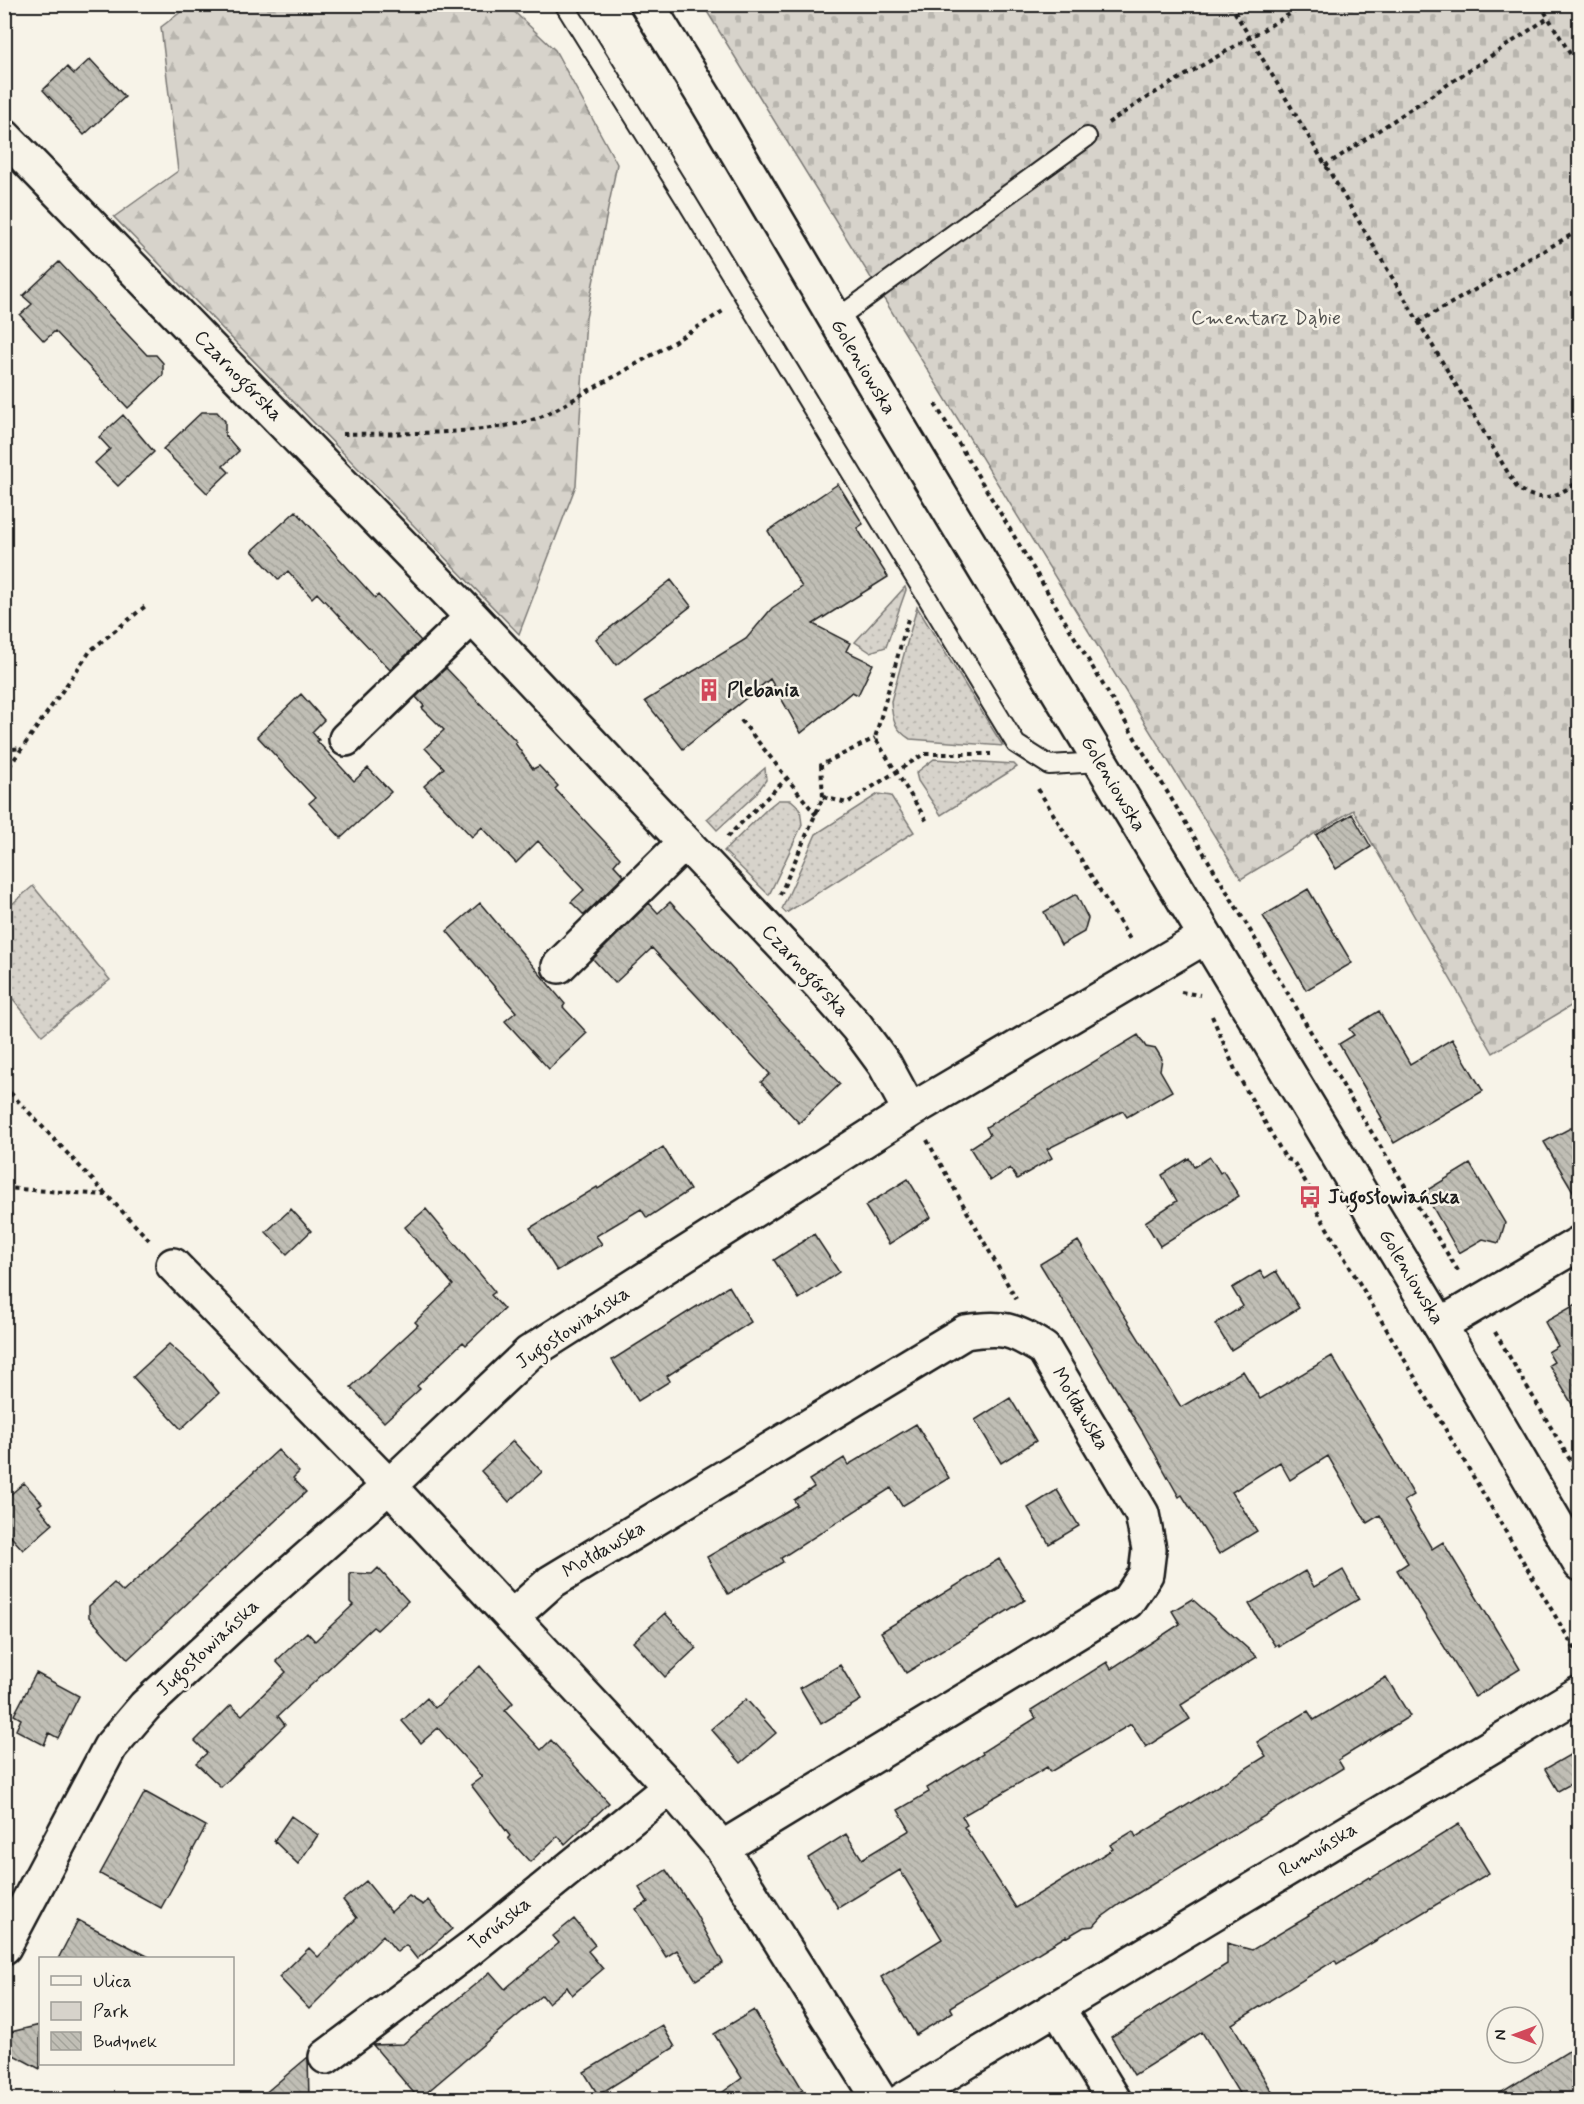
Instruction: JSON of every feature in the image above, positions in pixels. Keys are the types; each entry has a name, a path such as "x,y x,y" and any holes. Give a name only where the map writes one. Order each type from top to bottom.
{"street":[{"name":"Goleniowska","path":"647,4 1440,1325 1580,1564"},
{"name":"Czarnogórska","path":"4,136 472,617 821,986 857,1027 885,1065 910,1111"},
{"path":"346,739 472,617"},
{"path":"559,966 684,843"},
{"name":"Jugosłowiańska","path":"4,1947 110,1747 145,1706 389,1486 529,1353 910,1111 1205,937"},
{"path":"1440,1325 1580,1243"},
{"path":"173,1265 389,1486 670,1787 722,1848 880,2100"},
{"name":"Mołdawska","path":"512,1617 550,1582 965,1332 993,1328 1020,1334 1044,1349 1142,1514 1149,1549 1146,1574 1127,1602 722,1848"},
{"name":"Rumuńska","path":"903,2100 1580,1694"},
{"name":"Toruńska","path":"326,2057 471,1948 670,1787"},
{"path":"1057,2007 1114,2100"}],"lane":[{"path":"564,4 684,197 1016,749 1049,765 1100,762"},
{"path":"835,320 1087,137"}],"path":[{"path":"1230,4 1516,488 1529,496 1544,497 1558,495 1580,481"},
{"path":"1087,137 1148,97 1307,4"},
{"path":"1540,4 1580,70"},
{"path":"1325,166 1548,18"},
{"path":"1418,322 1580,230"},
{"path":"309,450 326,435 491,428 527,421 606,382 744,298"},
{"path":"935,404 1354,1104 1478,1303 1580,1477"},
{"path":"4,774 91,650 148,604"},
{"path":"776,903 823,797 821,765 875,738 910,613"},
{"path":"741,720 816,814"},
{"path":"875,738 928,823"},
{"path":"4,750 22,748"},
{"path":"823,797 847,803 924,754 1016,749 1162,989 1204,996"},
{"path":"727,837 786,779"},
{"path":"1210,1012 1236,1072 1286,1159 1293,1161 1311,1191 1314,1206 1580,1658"},
{"path":"4,1086 173,1265"},
{"path":"910,1111 1044,1349"},
{"path":"4,1188 107,1195"}],"green space":[{"path":"190,5 507,5 555,50 617,164 586,318 576,485 519,634 114,217 178,171 161,27"},
{"name":"Cmentarz Dąbie","path":"703,5 1579,5 1579,1001 1493,1053 1353,810 1241,879"},
{"path":"905,587 906,590 886,647 870,652 855,642"},
{"path":"917,607 1003,746 910,739 897,727 893,718 891,701"},
{"path":"934,759 1014,764 1017,767 941,815 918,781 916,773"},
{"path":"765,768 766,780 755,795 717,830 707,819"},
{"path":"878,794 891,796 914,832 786,913 782,909 816,834"},
{"path":"778,800 791,800 800,808 802,825 769,895 724,851"},
{"path":"33,886 110,980 42,1035 5,989 5,910"}],"building":[{"path":"90,59 125,97 84,135 43,90 67,67 74,74"},
{"path":"59,262 147,355 156,355 163,363 163,375 128,408 55,331 44,341 20,315 32,304 23,296"},
{"path":"202,412 217,412 225,421 225,435 239,451 223,466 229,472 207,493 163,449"},
{"path":"123,415 154,452 118,486 95,463 110,449 99,437"},
{"path":"838,484 863,524 857,528 888,577 813,624 850,643 846,651 873,664 858,695 852,692 801,733 770,679 683,749 645,701 746,639 772,608 802,587 768,531"},
{"path":"296,511 375,598 378,595 421,641 390,670 317,593 312,598 288,571 279,580 252,551"},
{"path":"671,580 691,606 616,665 596,639"},
{"path":"446,668 517,742 515,743 533,769 539,766 558,786 555,789 620,858 614,865 624,876 584,915 571,902 584,890 538,841 516,863 482,827 472,837 424,786 444,768 425,748 444,730 422,708 424,706 416,697"},
{"path":"301,694 324,720 312,732 319,740 317,741 354,781 368,768 391,792 341,838 309,803 315,798 257,736"},
{"path":"1352,814 1371,847 1336,869 1316,835"},
{"path":"1308,889 1352,963 1306,990 1263,916"},
{"path":"1076,894 1088,918 1084,932 1061,945 1044,912"},
{"path":"670,902 840,1084 799,1123 761,1082 770,1074 652,948 615,983 593,959 649,903 658,913"},
{"path":"480,903 565,1004 563,1007 587,1033 549,1069 505,1021 516,1012 447,931"},
{"path":"1379,1011 1410,1064 1452,1039 1483,1091 1394,1143 1339,1044 1354,1035 1349,1029"},
{"path":"1138,1035 1146,1047 1156,1049 1162,1059 1160,1070 1172,1091 1127,1117 1123,1111 1047,1149 1052,1158 1017,1179 1010,1168 990,1181 970,1148 990,1135 986,1127"},
{"path":"1580,1123 1580,1203 1544,1142"},
{"path":"663,1147 690,1190 647,1218 641,1209 596,1236 602,1244 557,1271 530,1228 597,1187 598,1189"},
{"path":"1210,1157 1220,1173 1223,1171 1239,1196 1160,1246 1145,1222 1177,1201 1162,1175 1189,1158 1194,1167"},
{"path":"1470,1164 1505,1223 1499,1243 1483,1239 1459,1253 1424,1192"},
{"path":"908,1179 931,1217 889,1244 865,1206"},
{"path":"291,1209 311,1231 287,1254 266,1232"},
{"path":"426,1209 495,1292 491,1295 504,1309 466,1345 463,1342 417,1386 420,1389 384,1422 351,1387 418,1325 415,1322 453,1285 405,1227"},
{"path":"814,1234 839,1272 799,1299 774,1260"},
{"path":"1078,1241 1181,1407 1243,1371 1260,1399 1332,1356 1414,1495 1404,1501 1432,1549 1443,1542 1520,1669 1475,1697 1397,1570 1408,1563 1380,1515 1367,1523 1328,1456 1290,1480 1280,1462 1232,1492 1257,1531 1219,1554 1182,1495 1179,1497 1142,1431 1040,1264"},
{"path":"1260,1271 1265,1278 1276,1271 1299,1308 1231,1350 1215,1324 1243,1306 1232,1288"},
{"path":"729,1286 751,1322 667,1376 670,1381 638,1401 612,1360"},
{"path":"1580,1302 1580,1418 1549,1365 1554,1362 1548,1352 1558,1346 1545,1322"},
{"path":"169,1344 203,1374 219,1393 181,1429 133,1377"},
{"path":"1010,1398 1036,1441 1001,1463 975,1420"},
{"path":"916,1424 949,1478 902,1506 891,1488 781,1558 783,1562 728,1594 707,1557 797,1505 794,1500 814,1487 809,1480 844,1458 848,1465"},
{"path":"513,1441 542,1472 509,1502 481,1471"},
{"path":"278,1450 299,1472 293,1478 306,1492 128,1659 89,1617 89,1606 114,1583 123,1592"},
{"path":"24,1483 42,1503 38,1506 53,1524 23,1550 4,1529 4,1500"},
{"path":"1057,1490 1079,1526 1049,1544 1028,1508"},
{"path":"999,1559 1025,1600 906,1673 881,1632"},
{"path":"378,1568 408,1601 377,1630 373,1627 278,1716 285,1725 221,1787 196,1763 207,1753 195,1741 231,1705 242,1715 286,1672 276,1661 307,1632 315,1641 353,1605 350,1602 350,1573 372,1574"},
{"path":"1343,1570 1359,1599 1279,1646 1278,1644 1275,1646 1249,1604 1305,1571 1314,1587"},
{"path":"1192,1599 1257,1657 1181,1705 1190,1719 1146,1747 1131,1724 1050,1772 1047,1767 962,1816 967,1825 964,1827 1016,1908 1113,1849 1110,1845 1133,1831 1136,1837 1266,1756 1257,1742 1308,1711 1314,1720 1386,1677 1410,1716 1338,1760 1343,1768 1120,1904 1094,1926 1084,1927 1066,1936 950,2007 953,2012 916,2035 881,1977 942,1939 900,1870 838,1908 808,1858 846,1834 862,1859 910,1830 898,1810 929,1792 927,1788 1036,1718 1031,1710 1107,1662 1111,1669 1180,1624 1172,1611"},
{"path":"665,1613 696,1648 665,1677 633,1642"},
{"path":"840,1665 861,1700 821,1724 800,1688"},
{"path":"480,1666 513,1703 505,1711 541,1750 551,1740 609,1803 565,1844 558,1836 530,1862 508,1838 510,1836 471,1785 482,1777 438,1728 421,1743 402,1721 427,1698 435,1708"},
{"path":"36,1673 79,1696 58,1738 49,1733 44,1745 16,1730 21,1719 14,1715"},
{"path":"746,1699 776,1733 741,1763 711,1729"},
{"path":"1580,1749 1580,1779 1558,1791 1545,1769"},
{"path":"145,1792 206,1826 161,1908 100,1874"},
{"path":"291,1816 318,1835 298,1864 274,1841"},
{"path":"1459,1824 1489,1873 1337,1964 1335,1960 1232,2024 1277,2100 1243,2100 1202,2032 1134,2075 1111,2037 1227,1964 1227,1943 1252,1950"},
{"path":"666,1870 693,1909 723,1963 696,1980 677,1950 666,1957 636,1909 648,1902 639,1888"},
{"path":"366,1881 391,1912 409,1896 423,1905 428,1900 452,1929 417,1959 406,1945 397,1952 383,1935 309,2009 279,1977 309,1948 318,1957 357,1918 343,1900"},
{"path":"574,1919 595,1945 588,1951 603,1969 572,1995 567,1987 548,2003 542,1995 419,2099 373,2045 403,2044 490,1972 505,1989 559,1943 553,1936"},
{"path":"78,1920 149,1957 59,1957"},
{"path":"754,2010 803,2090 786,2100 712,2100 742,2078 714,2034"},
{"path":"39,2025 40,2069 4,2050 11,2032"},
{"path":"662,2025 675,2047 598,2095 584,2072"},
{"path":"1580,2044 1580,2100 1489,2100"},
{"path":"308,2057 309,2100 257,2100"}],"place":[{"name":"Plebania","path":"709,690"},
{"name":"Jugosłowiańska","path":"1310,1197"}]}
